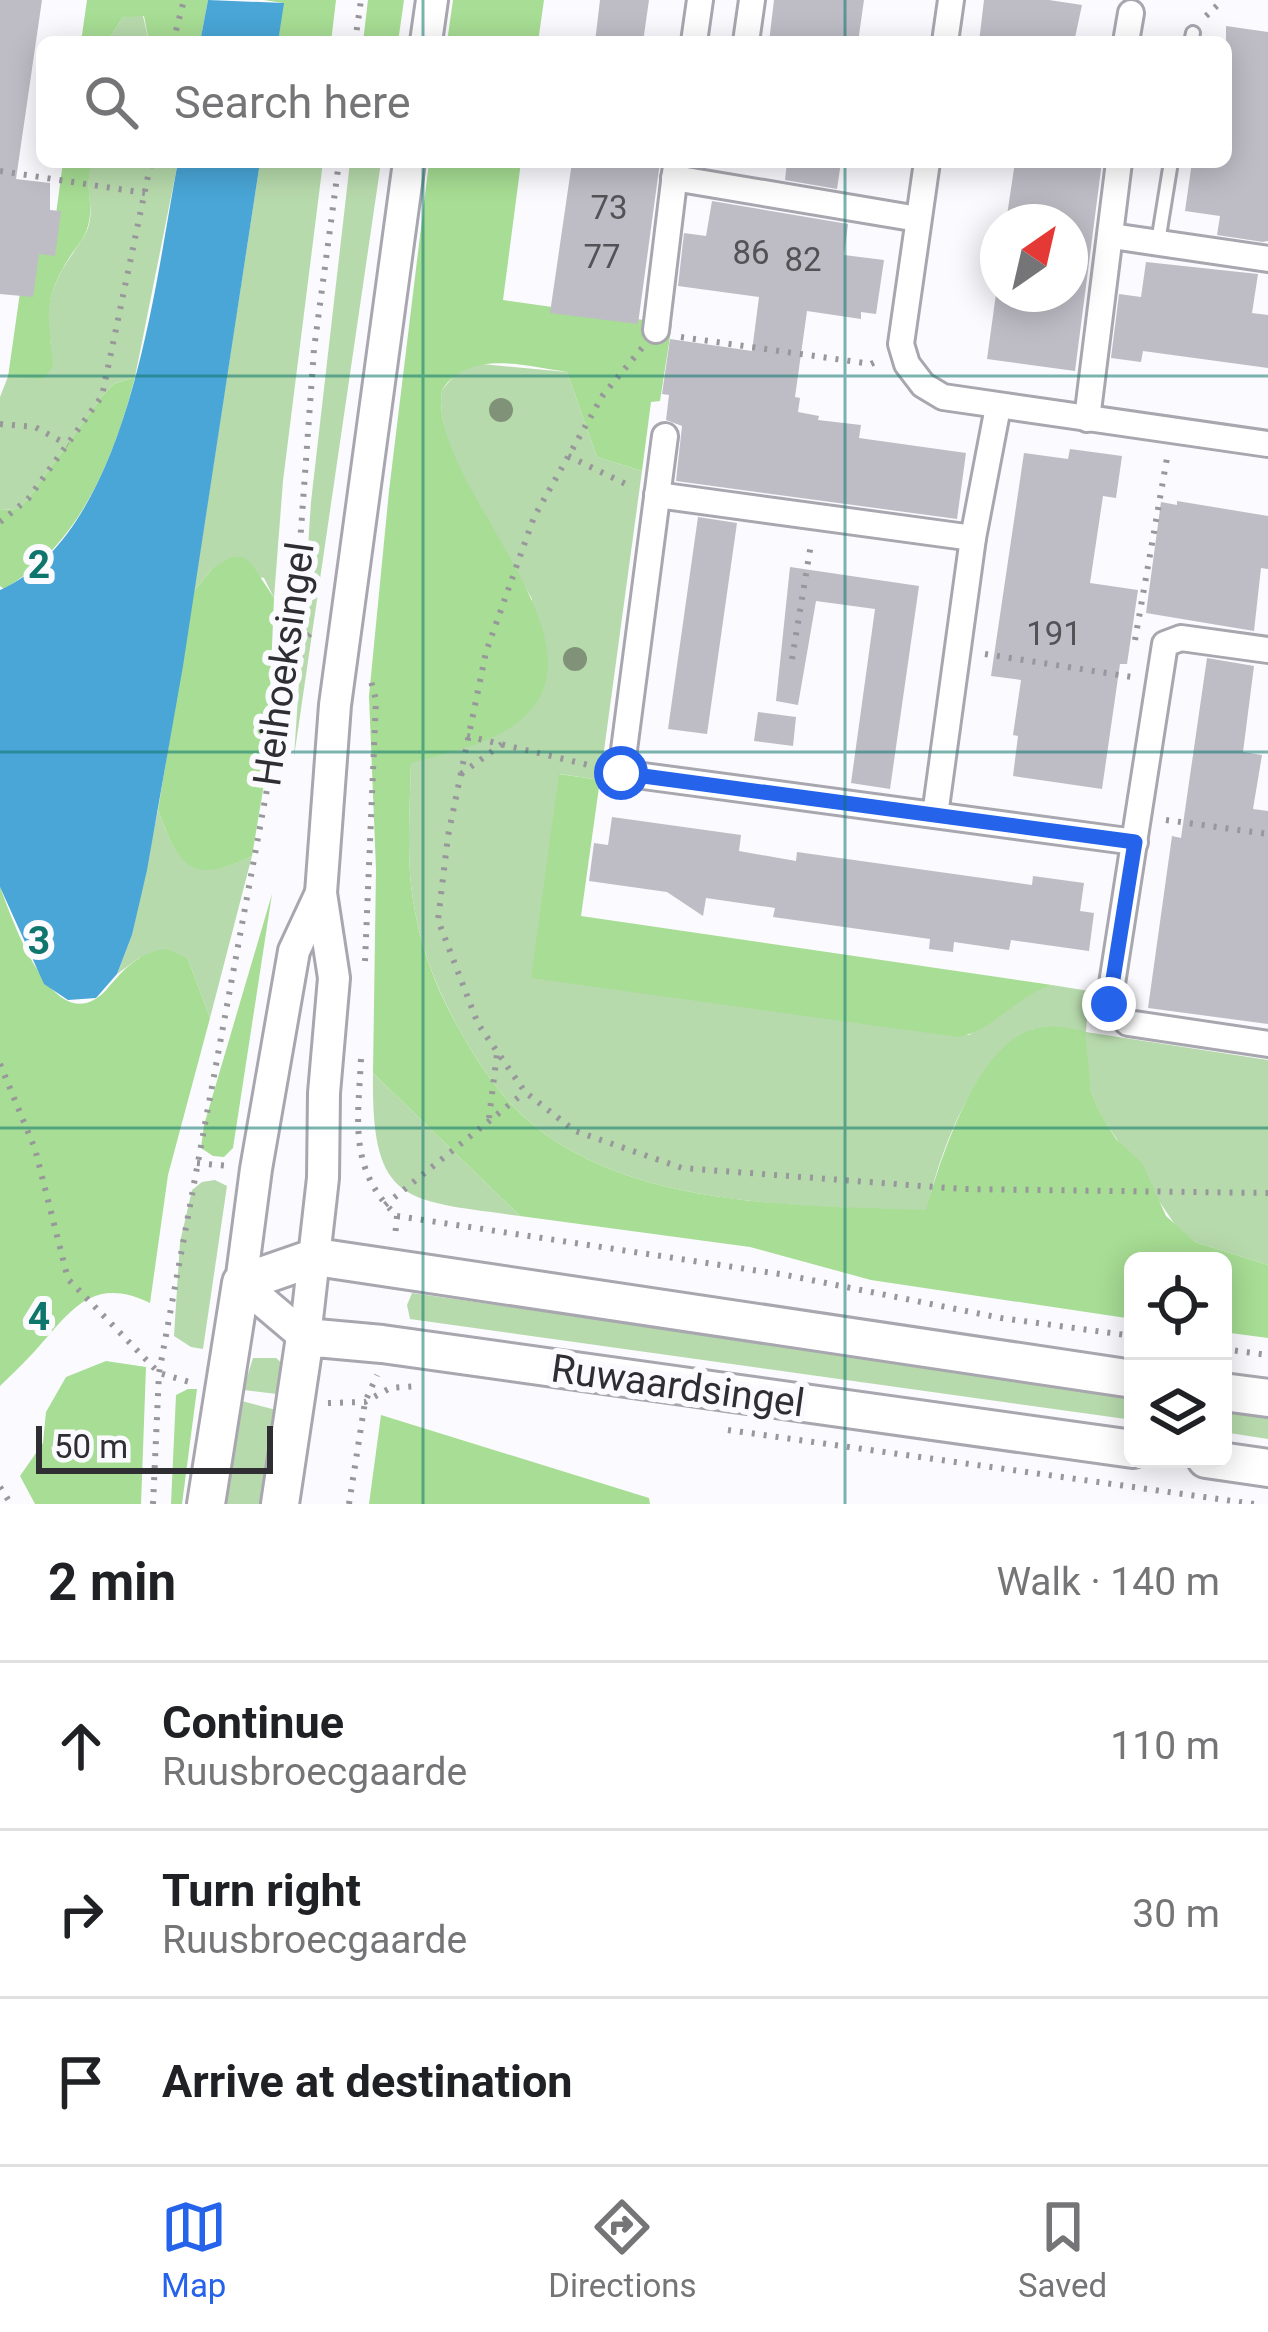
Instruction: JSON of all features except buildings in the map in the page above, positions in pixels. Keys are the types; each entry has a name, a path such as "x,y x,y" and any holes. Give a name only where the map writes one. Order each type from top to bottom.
{"main road":[{"path":"206,1504 241,1283 316,1257"},
{"name":"Ruwaardsingel","path":"316,1257 1124,1378"},
{"path":"280,1504 305,1337"},
{"name":"Ruwaardsingel","path":"305,1337 1124,1448"},
{"path":"1232,1392 1268,1398"},
{"path":"1232,1463 1268,1468"}],"street":[{"path":"427,36 432,0"},
{"path":"695,36 700,0"},
{"path":"747,36 752,0"},
{"path":"946,36 951,0"},
{"path":"1127,36 1131,13"},
{"name":"Heihoeksingel","path":"305,1337 316,1257 334,979 321,893 338,682 408,168"},
{"path":"926,168 902,349 923,386 943,397 1268,444"},
{"path":"1088,419 1118,168"},
{"path":"655,331 675,170 727,175 918,219"},
{"path":"1112,236 1268,259"},
{"path":"935,815 974,538 998,406"},
{"path":"665,436 621,773 935,815 1137,829"},
{"path":"657,495 974,538"},
{"path":"1268,650 1181,638 1165,644 1109,1004 1128,1022 1268,1044"},
{"name":"Heihoeksingel","path":"241,1283 294,951 321,893"},
{"path":"241,1283 305,1337"}],"lane":[{"path":"1157,243 1170,168"}],"path":[{"path":"175,36 184,0"},
{"path":"356,36 361,0"},
{"path":"0,522 28,500 102,396 151,168"},
{"name":"Heihoeksingel","path":"153,1504 159,1373 292,654 314,350 338,168"},
{"path":"0,171 145,193"},
{"path":"902,349 871,364 655,331 603,394 534,517 486,652 459,776 438,920 478,1024 525,1092 575,1131 682,1168 962,1189 1268,1192"},
{"path":"0,424 35,427 68,445"},
{"path":"1129,676 1172,430"},
{"path":"568,456 657,495"},
{"path":"792,659 816,516"},
{"path":"958,650 1159,681"},
{"path":"364,980 376,700 370,678"},
{"path":"467,736 621,773"},
{"path":"459,776 502,744"},
{"path":"1137,829 1268,834"},
{"path":"362,1050 358,1144 368,1183"},
{"path":"489,1121 497,1051"},
{"path":"0,1064 35,1149 68,1279 159,1373"},
{"path":"386,1205 525,1092"},
{"path":"397,1216 786,1275 1001,1318 1124,1335"},
{"path":"1232,1350 1268,1355"},
{"path":"350,1504 364,1402 390,1388 422,1386"},
{"name":"Ruwaardsingel","path":"711,1427 1254,1504"},
{"path":"0,1487 11,1504"}],"green space":[{"path":"87,0 208,0 201,36 148,36 144,16 123,17 111,36 82,36"},
{"path":"264,0 336,0 332,36 279,36 283,3"},
{"path":"368,0 404,0 399,36 364,36"},
{"path":"453,0 544,0 539,36 448,36"},
{"path":"143,16 148,36 111,36 123,17"},
{"path":"62,168 92,168 88,226 51,299 53,366 43,379 8,377 26,250 51,252"},
{"path":"177,168 135,377 114,384 102,396 28,499 17,509 0,510 0,397 9,374 51,344 51,296 88,228 90,170"},
{"path":"259,168 322,168 283,481 274,598 264,578 212,569 194,591"},
{"path":"349,168 380,168 294,757 311,502"},
{"path":"428,168 520,168 503,300 672,324 660,401 651,402 642,471 597,457 567,372 516,364 482,365 453,377 442,390 445,429 462,472 536,610 547,654 542,692 514,725 477,744 411,763 410,866 420,934 443,998 488,1075 524,1117 565,1147 612,1170 662,1186 770,1203 926,1210 960,1113 1004,1047 1038,1028 1085,1032 1091,1092 1116,1139 1142,1163 1166,1216 1195,1242 1227,1252 1124,1252 1124,1318 871,1280 750,1247 520,1216 373,1073 376,869 369,696"},
{"path":"482,364 567,372 597,457 642,471 600,780 560,774 532,977 969,1035 1030,992 1052,985 1089,991 1086,1032 1268,1060 1268,1265 1195,1242 1178,1229 1101,1116 1086,1066 1034,1029 994,1060 963,1107 927,1211 770,1203 662,1186 612,1170 565,1147 505,1097 459,1029 430,966 413,900 409,849 411,762 481,742 532,599 472,496 448,439 442,390 460,369"},
{"path":"135,377 116,438 90,497 54,548 4,589 0,586 0,510 17,509 28,499 102,396 114,384"},
{"path":"231,557 251,563 274,598 267,766 252,856 202,870 182,858 158,810 194,591 212,569"},
{"path":"559,774 600,780 581,916 1052,985 982,1028 958,1037 531,978"},
{"path":"158,810 173,845 191,865 216,869 252,856 210,1018 188,959 139,958 117,974 132,935"},
{"path":"0,887 38,971 70,1002 88,1003 133,963 167,949 188,959 210,1018 168,1175 150,1303 111,1293 83,1302 0,1386"},
{"path":"272,894 233,1148 224,1157 213,1156 201,1148 204,1125"},
{"path":"373,1073 520,1216 448,1206 402,1188 388,1172 379,1149"},
{"path":"215,1180 227,1186 203,1349 174,1336 180,1242 192,1190"},
{"path":"1232,1254 1268,1265 1268,1338 1232,1333"},
{"path":"412,1293 1124,1394 1124,1419 410,1319 407,1305"},
{"path":"253,1358 276,1358 283,1364 285,1395 243,1390"},
{"path":"106,1361 146,1367 141,1504 35,1504 20,1476 43,1443 46,1412 66,1377"},
{"path":"197,1389 182,1504 171,1504 176,1395"},
{"path":"242,1401 284,1412 271,1504 220,1504 233,1415"},
{"path":"1232,1410 1268,1415 1268,1439 1232,1433"},
{"path":"381,1415 649,1498 650,1504 369,1504"}],"water":[{"path":"208,0 284,3 279,36 201,36"},
{"path":"177,168 259,168 147,870 132,935 117,974 96,998 68,1000 44,984 0,887 0,590 44,560 79,516 107,462 129,401"}],"route":[{"path":"621,773 1135,842 1109,1004"}]}
